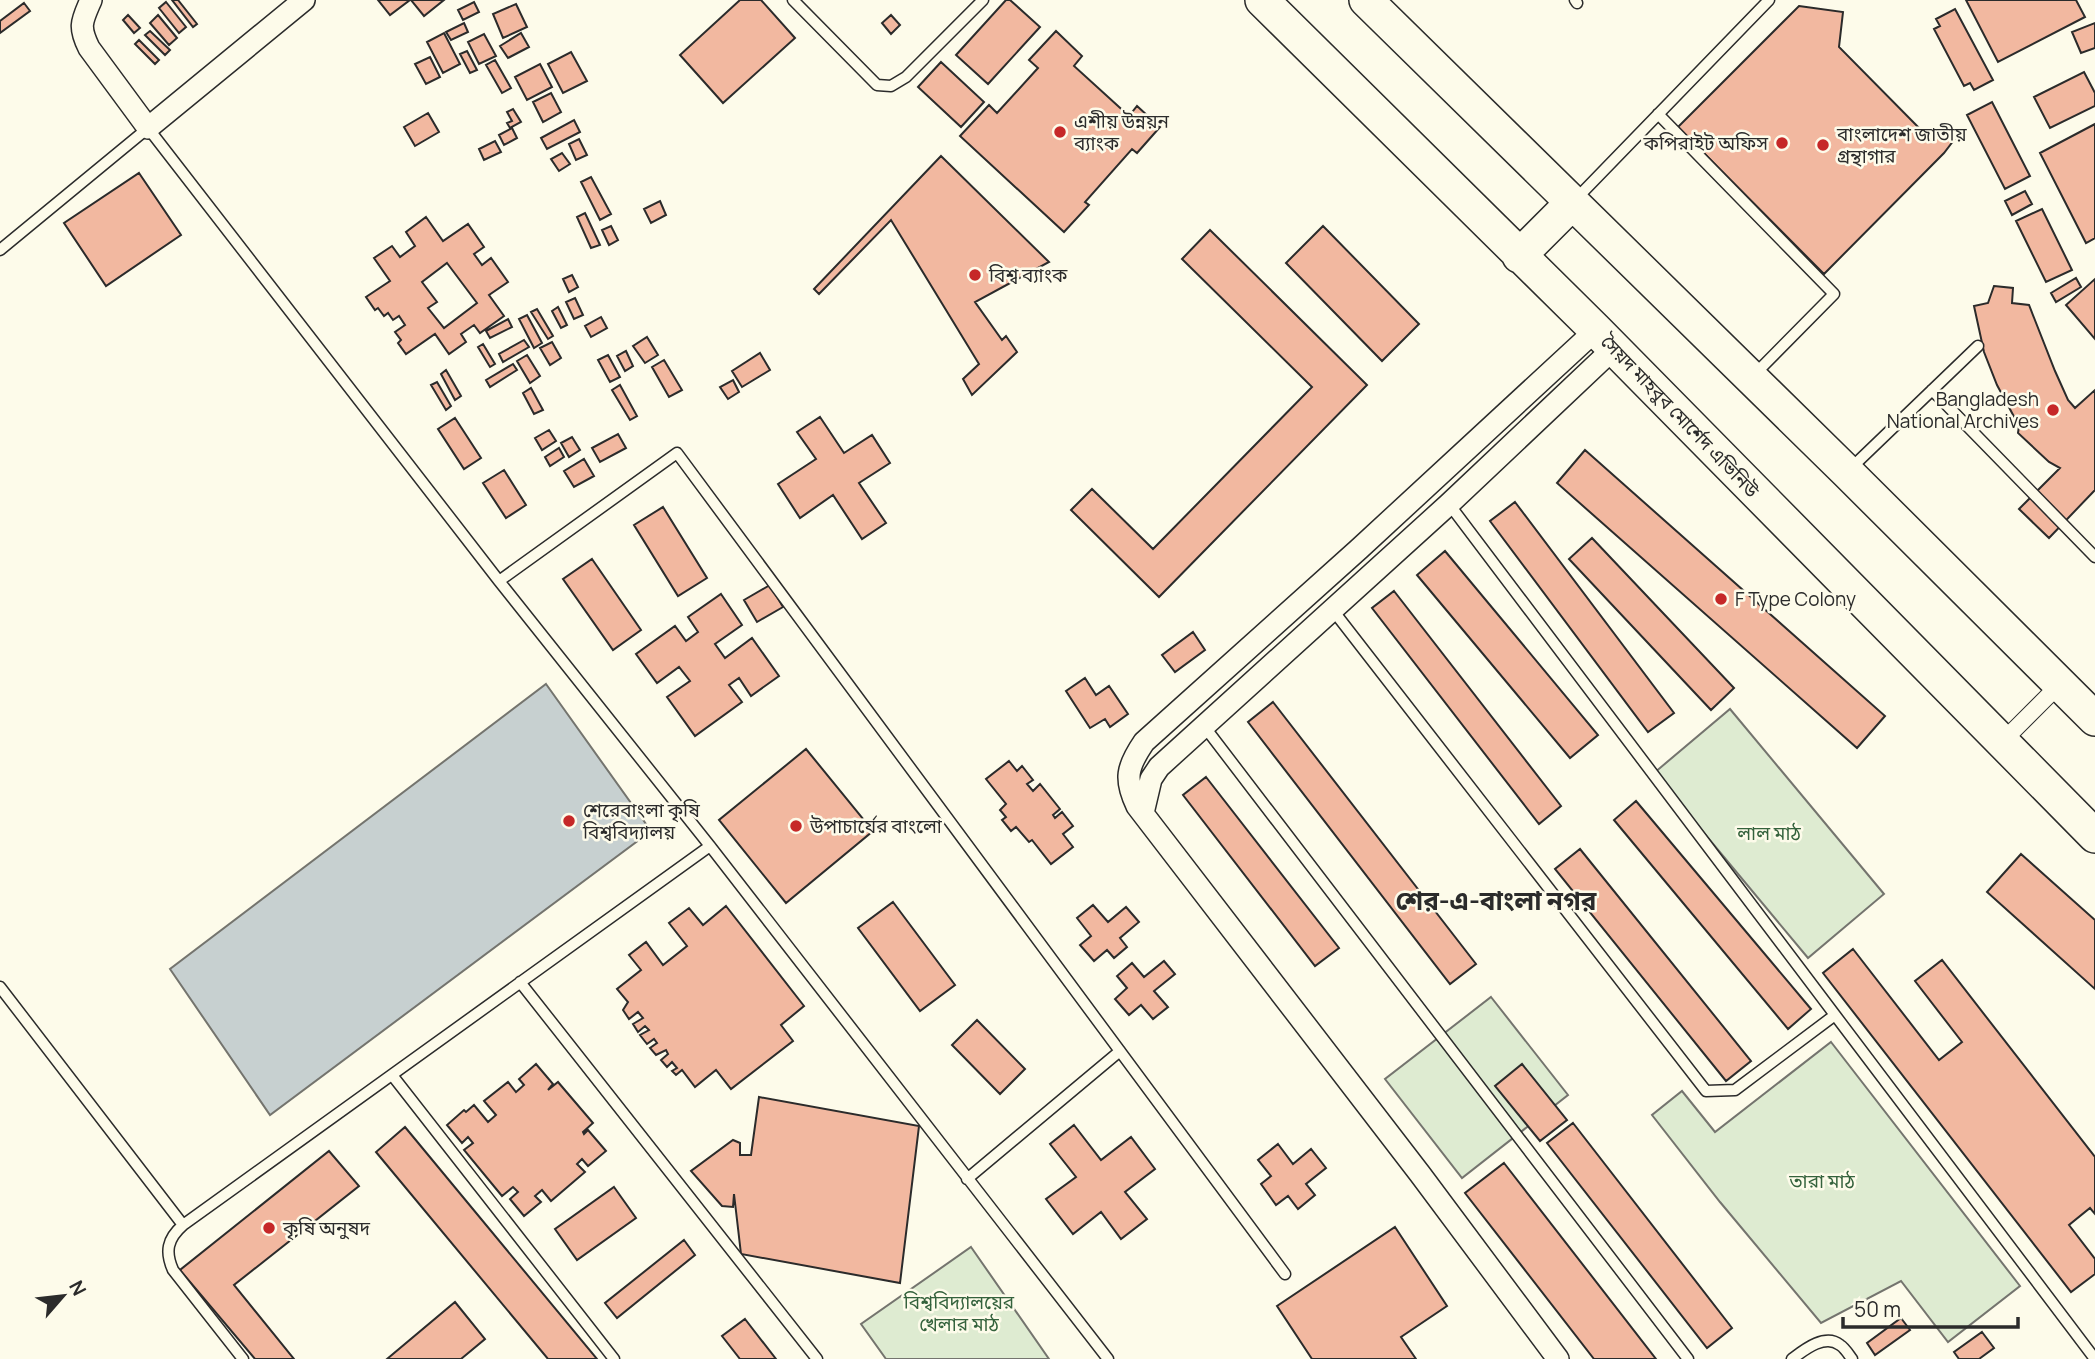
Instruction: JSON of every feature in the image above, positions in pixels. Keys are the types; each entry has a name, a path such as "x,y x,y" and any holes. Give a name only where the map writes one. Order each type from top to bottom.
{"main road":[{"name":"সৈয়দ মাহবুব মোর্শেদ এভিনিউ","path":"1262,0 1605,340 2095,836"},
{"path":"1366,0 2095,719"},
{"path":"1519,256 1572,203"}],"street":[{"path":"91,0 81,23 83,36 148,128 304,0"},
{"path":"1143,813 1151,779 1159,767 1449,504 1605,340"},
{"path":"1558,1359 1143,813 1129,789 1129,768 1144,742 1359,549 1605,340"},
{"path":"1359,549 1377,568"},
{"path":"2001,743 2060,684"}],"lane":[{"path":"793,0 877,85 891,86 906,77 983,0"},
{"path":"1572,203 1769,0"},
{"path":"1658,114 1833,294 1751,378"},
{"path":"0,250 148,128 1108,1359"},
{"path":"1847,472 1978,346"},
{"path":"1932,390 2095,557"},
{"path":"499,581 677,453 1285,1274"},
{"path":"1449,504 2095,1359"},
{"path":"1332,609 1706,1091 1735,1090 1835,1015"},
{"path":"1204,726 1688,1359"},
{"path":"243,1359 173,1270 169,1260 168,1243 174,1233 710,846"},
{"path":"520,982 817,1359"},
{"path":"0,987 183,1225"},
{"path":"967,1179 1120,1051"},
{"path":"392,1075 614,1359"},
{"path":"1792,1359 1809,1345 1828,1341 1839,1344 1852,1359"}],"green space":[{"name":"লাল মাঠ","path":"1730,709 1884,894 1808,958 1654,773"},
{"path":"1491,997 1568,1095 1462,1178 1385,1079"},
{"name":"তারা মাঠ","path":"1831,1042 2020,1286 1948,1342 1901,1281 1821,1323 1652,1115 1682,1091 1715,1132"},
{"name":"বিশ্ববিদ্যালয়ের খেলার মাঠ","path":"971,1247 1049,1359 886,1359 861,1324"}],"shaded area":[{"path":"546,684 651,831 270,1115 170,969"}],"building":[{"path":"172,0 178,0 197,24 193,27"},
{"path":"378,0 410,0 390,15"},
{"path":"411,0 444,0 424,16"},
{"path":"740,0 761,0 795,38 723,103 680,55"},
{"path":"1006,0 1010,0 1040,27 988,84 956,55"},
{"path":"1966,0 2076,0 2085,17 1998,62"},
{"path":"166,2 186,27 179,33 159,8"},
{"path":"474,2 479,12 463,20 458,10"},
{"path":"24,3 30,11 0,33 0,21"},
{"path":"516,4 527,27 503,38 493,14"},
{"name":"বাংলাদেশ জাতীয় গ্রন্থাগার","path":"1799,6 1843,12 1839,47 1925,134 1957,136 1944,153 1824,274 1678,127"},
{"path":"1955,9 1993,80 1974,90 1970,83 1964,86 1934,29 1940,26 1936,19"},
{"path":"128,15 140,28 134,33 123,20"},
{"path":"158,15 177,38 169,45 150,23"},
{"path":"891,15 900,25 891,34 882,23"},
{"path":"464,23 468,32 451,40 446,32"},
{"path":"2095,23 2095,48 2081,53 2072,32"},
{"path":"150,31 170,50 165,55 145,35"},
{"name":"এশীয় উন্নয়ন ব্যাংক","path":"1056,31 1082,56 1074,66 1129,116 1137,106 1160,127 1137,153 1132,149 1085,202 1089,205 1064,232 960,136 989,105 997,113 1038,68 1029,60"},
{"path":"444,33 460,64 443,73 427,42"},
{"path":"521,33 529,47 508,58 500,46"},
{"path":"484,34 496,56 479,64 468,42"},
{"path":"139,40 159,60 155,64 135,44"},
{"path":"467,51 477,70 470,73 460,54"},
{"path":"571,52 587,81 563,93 548,64"},
{"path":"430,57 440,77 426,84 415,64"},
{"path":"495,60 511,88 502,93 486,65"},
{"path":"941,62 984,102 961,127 918,87"},
{"path":"540,64 552,87 527,100 515,77"},
{"path":"2084,72 2095,93 2095,106 2050,128 2034,97"},
{"path":"551,93 561,112 543,122 533,102"},
{"path":"1992,102 2030,176 2005,189 1967,115"},
{"path":"513,109 521,122 510,128 507,123 512,121 507,112"},
{"path":"428,113 439,132 415,146 404,127"},
{"path":"574,120 580,132 547,149 541,138"},
{"path":"2095,124 2095,238 2086,243 2040,153"},
{"path":"512,128 517,138 504,145 499,135"},
{"path":"579,139 587,155 576,160 569,144"},
{"path":"495,141 501,152 484,160 479,149"},
{"path":"562,153 570,164 559,171 551,159"},
{"name":"বিশ্ব ব্যাংক","path":"941,156 1049,262 975,302 1002,340 1006,336 1017,352 972,395 963,379 979,364 891,220 819,294 814,289"},
{"path":"139,173 181,235 106,286 64,223"},
{"path":"591,177 611,214 600,220 581,182"},
{"path":"2025,191 2032,204 2012,215 2005,201"},
{"path":"660,201 666,215 651,223 644,209"},
{"path":"2042,209 2072,270 2046,282 2016,221"},
{"path":"585,213 600,245 591,248 577,217"},
{"path":"426,217 443,241 468,224 484,247 474,254 482,265 491,258 508,282 489,295 504,316 480,333 474,325 461,334 466,342 449,354 435,334 406,354 398,343 401,340 395,332 405,325 399,316 393,320 388,313 384,316 378,308 375,310 366,297 390,281 374,258 392,246 400,257 415,246 406,232","holes":["447,263 477,303 444,328 428,308 437,302 422,282"]},
{"path":"611,226 618,240 609,245 602,230"},
{"path":"1323,226 1419,324 1382,361 1286,263"},
{"path":"1210,230 1367,385 1159,597 1071,510 1092,489 1153,549 1312,387 1182,259"},
{"path":"572,275 578,287 569,292 563,279"},
{"path":"2076,278 2081,287 2056,302 2051,293"},
{"path":"2095,279 2095,339 2066,305"},
{"name":"Bangladesh National Archives","path":"1994,286 2013,288 2012,303 2029,305 2055,371 2068,400 2075,408 2095,390 2095,490 2049,538 2019,509 2060,468 2049,462 2018,433 2019,426 1997,385 1984,352 1974,306 1988,303"},
{"path":"575,298 583,315 574,319 566,302"},
{"path":"558,307 567,325 561,328 552,311"},
{"path":"537,309 553,336 548,339 531,312"},
{"path":"527,315 542,343 534,348 519,319"},
{"path":"601,317 607,328 591,337 585,326"},
{"path":"508,319 512,327 490,338 486,331"},
{"path":"647,337 658,355 645,363 633,346"},
{"path":"524,340 529,347 503,362 499,354"},
{"path":"552,342 561,358 550,365 540,348"},
{"path":"483,344 495,364 490,367 478,347"},
{"path":"626,351 633,366 625,371 617,356"},
{"path":"760,353 770,370 742,387 732,371"},
{"path":"527,355 540,376 530,383 517,361"},
{"path":"608,355 620,377 610,382 598,360"},
{"path":"664,360 682,390 669,397 652,367"},
{"path":"513,364 517,370 490,387 486,380"},
{"path":"446,370 461,396 455,400 441,374"},
{"path":"733,380 739,392 728,399 720,387"},
{"path":"437,382 451,406 446,410 431,385"},
{"path":"620,385 637,416 630,420 612,390"},
{"path":"531,388 543,410 534,414 523,393"},
{"path":"820,417 844,453 872,435 890,463 859,483 886,523 862,539 833,495 800,518 778,484 816,459 797,432"},
{"path":"455,418 481,458 464,469 438,429"},
{"path":"549,430 556,441 542,450 535,438"},
{"path":"618,434 626,448 600,462 592,448"},
{"path":"572,437 580,450 569,457 561,443"},
{"path":"559,448 564,457 550,466 545,457"},
{"name":"F Type Colony","path":"1585,450 1885,716 1857,748 1557,483"},
{"path":"584,459 594,476 574,487 564,471"},
{"path":"504,470 526,505 506,518 483,483"},
{"path":"1515,502 1674,713 1648,732 1490,521"},
{"path":"663,507 707,578 678,596 634,525"},
{"name":"F Type Colony","path":"1592,538 1734,688 1711,710 1569,559"},
{"path":"1445,551 1598,735 1570,758 1417,575"},
{"path":"592,559 641,630 613,650 563,579"},
{"path":"770,585 783,607 757,622 744,600"},
{"path":"1394,591 1561,806 1539,824 1372,608"},
{"path":"721,594 742,625 715,644 725,658 752,638 779,676 751,696 739,678 729,685 742,702 695,736 667,697 690,681 679,667 657,683 636,654 675,626 686,641 698,632 688,617"},
{"path":"1193,632 1205,650 1175,672 1162,655"},
{"path":"1085,678 1096,695 1109,686 1128,714 1110,727 1105,719 1090,728 1066,691"},
{"path":"1273,702 1476,964 1450,984 1248,722"},
{"name":"উপাচার্যের বাংলো","path":"806,749 873,831 786,903 719,820"},
{"path":"1009,761 1017,771 1022,766 1033,780 1027,784 1033,791 1040,784 1060,809 1053,815 1055,818 1062,812 1073,826 1063,834 1073,847 1051,864 1032,840 1029,842 1016,827 1011,831 1002,820 1006,817 1000,810 1006,804 986,779"},
{"path":"1206,777 1339,948 1315,966 1183,795"},
{"path":"1636,801 1811,1009 1788,1029 1614,820"},
{"path":"1580,849 1751,1061 1726,1081 1555,869"},
{"path":"2021,854 2095,920 2095,989 1987,892"},
{"path":"893,902 955,985 920,1011 858,928"},
{"path":"1093,905 1108,922 1126,907 1139,922 1120,938 1127,947 1114,958 1107,950 1094,961 1080,945 1091,936 1077,918"},
{"path":"726,906 804,1006 781,1025 793,1041 731,1089 716,1070 695,1087 682,1070 676,1075 672,1071 677,1068 672,1062 667,1067 661,1060 668,1054 666,1050 656,1055 650,1048 657,1043 654,1039 647,1044 640,1035 649,1030 645,1026 638,1032 633,1024 643,1018 638,1012 629,1019 623,1010 628,1002 617,989 641,970 629,955 646,942 663,965 687,946 669,923 689,908 703,925"},
{"path":"1853,949 1939,1060 1962,1042 1915,981 1942,960 2095,1157 2095,1214 2090,1208 2069,1225 2095,1259 2095,1274 2071,1292 1823,973"},
{"path":"1164,961 1175,974 1154,991 1168,1007 1153,1019 1141,1005 1129,1015 1115,999 1127,988 1117,976 1132,963 1144,977"},
{"path":"977,1020 1025,1069 1000,1094 952,1045"},
{"path":"536,1064 553,1084 548,1090 558,1082 593,1123 583,1132 584,1134 588,1130 606,1151 588,1166 582,1159 577,1164 585,1172 551,1201 542,1190 535,1196 541,1202 524,1216 510,1199 518,1192 513,1187 502,1196 464,1150 473,1143 468,1137 462,1143 447,1125 474,1105 488,1122 496,1115 484,1101 508,1082 516,1092 524,1085 519,1079"},
{"path":"1522,1064 1567,1120 1540,1141 1495,1086"},
{"path":"759,1097 919,1126 900,1283 741,1254 734,1194 733,1207 722,1206 691,1171 733,1140 740,1143 740,1155 751,1155"},
{"path":"1573,1123 1732,1328 1707,1348 1547,1143"},
{"path":"1074,1125 1101,1160 1131,1137 1155,1169 1125,1192 1147,1219 1121,1239 1101,1212 1073,1234 1046,1199 1076,1177 1050,1144"},
{"path":"405,1127 597,1359 548,1359 376,1152"},
{"path":"1278,1144 1293,1164 1311,1149 1326,1168 1306,1184 1315,1195 1298,1209 1288,1196 1276,1205 1261,1184 1271,1176 1258,1160"},
{"name":"কৃষি অনুষদ","path":"329,1151 359,1186 234,1285 294,1359 255,1359 180,1270"},
{"path":"1504,1163 1656,1359 1594,1359 1465,1193"},
{"path":"614,1187 636,1218 577,1260 555,1229"},
{"path":"1395,1227 1447,1306 1401,1337 1416,1359 1312,1359 1277,1306"},
{"path":"684,1240 695,1255 617,1318 605,1303"},
{"path":"455,1302 485,1339 461,1359 387,1359"},
{"path":"1901,1318 1910,1330 1875,1355 1867,1343"},
{"path":"745,1319 776,1359 740,1359 722,1336"},
{"path":"1982,1332 1994,1348 1979,1359 1959,1359 1954,1352"}],"place":[{"name":"এশীয় উন্নয়ন ব্যাংক","path":"1060,132"},
{"name":"কপিরাইট অফিস","path":"1782,143"},
{"name":"বাংলাদেশ জাতীয় গ্রন্থাগার","path":"1823,145"},
{"name":"বিশ্ব ব্যাংক","path":"975,275"},
{"name":"Bangladesh National Archives","path":"2053,410"},
{"name":"F Type Colony","path":"1721,599"},
{"name":"শেরেবাংলা কৃষি বিশ্ববিদ্যালয়","path":"569,821"},
{"name":"উপাচার্যের বাংলো","path":"796,826"},
{"name":"কৃষি অনুষদ","path":"269,1228"}],"district":[{"name":"শের-এ-বাংলা নগর","path":"1496,900"}]}
